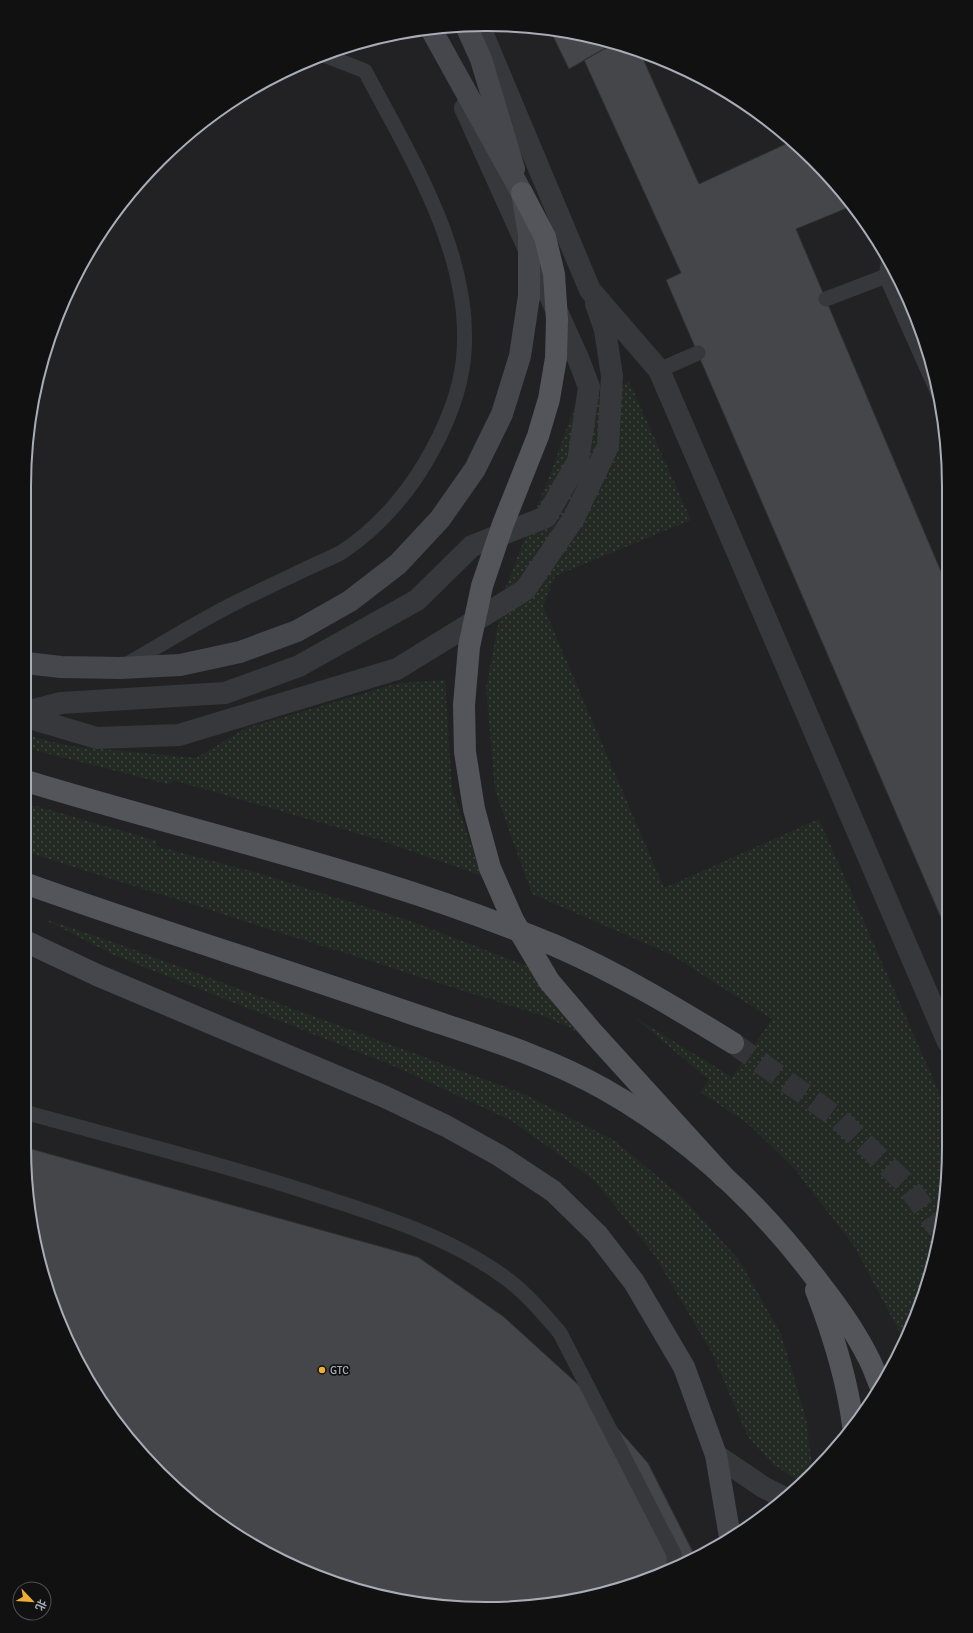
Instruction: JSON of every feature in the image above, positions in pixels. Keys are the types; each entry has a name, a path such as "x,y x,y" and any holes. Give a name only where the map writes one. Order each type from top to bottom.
{"main road":[{"path":"31,664 61,667 120,668 180,665 240,652 297,631 350,601 398,564 440,519 475,469 502,414 520,356 530,296 530,235 522,194 481,59 469,32"},
{"path":"432,34 545,237 554,274 557,320 556,358 549,399 482,586 469,647 464,705 465,752 474,809 490,868 513,920 549,981 594,1034 724,1177 768,1220 806,1265 842,1313 868,1357 878,1379"},
{"path":"31,783 313,863 472,913 558,947 613,974 683,1012 734,1043"},
{"path":"31,885 83,904 284,969 546,1060 603,1089 642,1113 677,1138 724,1177"},
{"path":"31,944 97,976 404,1106 446,1126 500,1156 553,1191 597,1234 634,1282 684,1367 716,1455 729,1532"},
{"path":"806,1265 828,1321 843,1369 852,1419"}],"street":[{"path":"31,718 97,738 180,735 398,670 525,590 574,518 608,446 612,376 605,330 590,290 482,31"},
{"path":"31,711 61,703 225,693 298,666 416,600 472,546 546,517 578,461 590,387 432,34"},
{"path":"590,290 659,370 942,1028"},
{"path":"716,1455 763,1487 779,1495"}],"lane":[{"path":"120,668 232,604 341,552 374,527 400,498 424,466 440,436 454,402 463,363 464,320 459,282 445,233 424,184 365,71 332,58"},
{"path":"887,270 886,276 924,361"},
{"path":"826,299 886,276"},
{"path":"659,370 698,353"},
{"path":"31,1114 259,1176 389,1218 454,1247 500,1274 535,1304 560,1333 674,1554 674,1561"}],"shaded area":[{"path":"486,31 546,35 575,40 633,55 661,66 688,78 740,108 764,125 809,164 848,209 881,259 895,285 918,340 933,398 941,457 941,1176 933,1235 918,1293 895,1348 865,1400 848,1424 809,1469 764,1508 740,1525 688,1555 633,1578 575,1593 546,1598 486,1602 427,1598 369,1586 340,1578 285,1555 233,1525 209,1508 164,1469 125,1424 108,1400 78,1348 55,1293 40,1235 32,1176 32,457 40,398 55,340 78,285 108,233 125,209 164,164 209,125 233,108 285,78 312,66 340,55 398,40 427,35"},
{"path":"629,381 691,520 555,576 543,606 664,888 819,819 942,1099 941,1176 933,1235 918,1293 900,1336 854,1246 793,1167 747,1123 700,1092 709,1080 634,1017 732,1077 772,1019 670,954 532,894 495,791 486,688 505,589 554,464 580,392 600,397"},
{"path":"445,680 452,789 482,876 380,840 173,780 171,785 31,749 31,736 69,746 196,758 246,728 399,683"},
{"path":"31,804 157,841 156,846 265,875 413,922 527,966 580,1033 546,1017 31,853"},
{"path":"42,918 118,944 524,1094 615,1141 681,1196 739,1260 781,1334 806,1418 812,1466 797,1480 773,1464 748,1437 712,1353 655,1256 594,1180 512,1121 396,1067 114,955"}],"building":[{"path":"553,36 607,48 569,69"},
{"path":"606,48 643,59 699,184 787,144 809,164 847,208 796,229 942,574 942,920 666,280 681,273 584,60"},
{"name":"GTC","path":"31,1149 418,1257 504,1317 582,1388 648,1463 693,1552 633,1578 604,1586 546,1598 516,1601 457,1601 427,1598 369,1586 340,1578 285,1555 233,1525 186,1489 164,1469 144,1447 108,1400 78,1348 55,1293 40,1235 35,1206"}],"tunnel":[{"path":"733,1043 839,1119 907,1185 935,1224"}],"place":[{"name":"GTC","path":"322,1370"}]}
